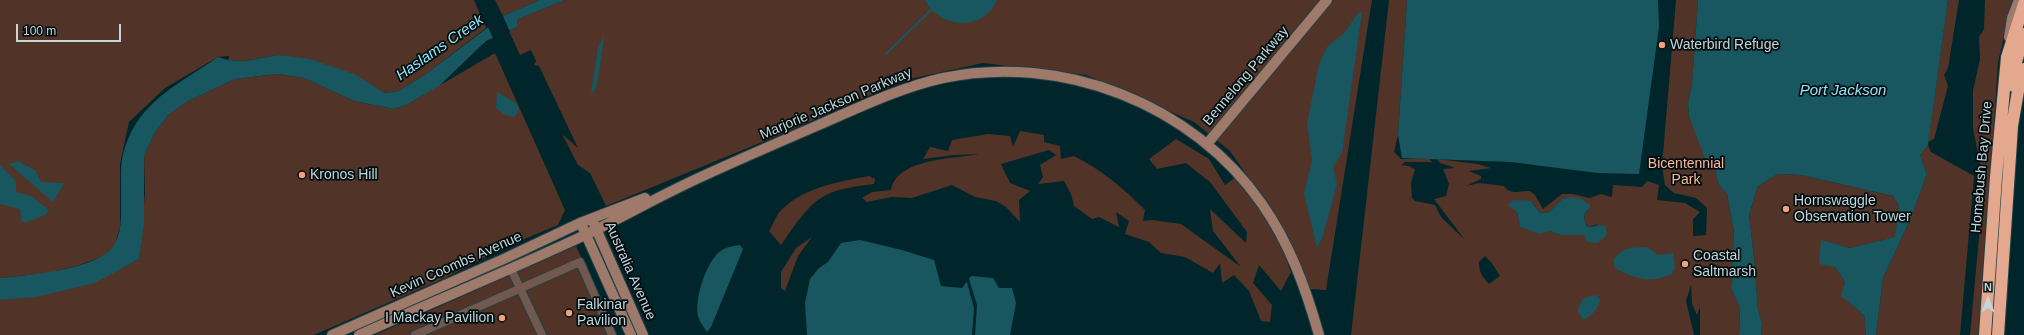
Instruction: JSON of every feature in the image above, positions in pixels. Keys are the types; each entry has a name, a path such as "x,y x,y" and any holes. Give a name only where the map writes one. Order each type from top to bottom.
{"highway":[{"name":"Homebush Bay Drive","path":"1985,335 1996,177 2007,57 2024,4"},
{"path":"2012,126 2015,70 2024,34"},
{"name":"Homebush Bay Drive","path":"1998,335 2012,126 2018,90 2024,69"},
{"path":"2010,167 2024,96"},
{"path":"2005,234 2006,335"}],"street":[{"name":"Bennelong Parkway","path":"1319,335 1302,281 1276,225 1252,190 1207,144 1327,0"},
{"path":"2007,57 2011,25 2019,0"},
{"name":"Marjorie Jackson Parkway","path":"591,219 703,176 893,93 945,78 980,73 1045,75 1079,81 1108,90 1139,101 1158,111 1177,122 1207,144"},
{"name":"Marjorie Jackson Parkway","path":"596,229 703,176"},
{"name":"Kevin Coombs Avenue","path":"332,335 591,219"},
{"name":"Australia Avenue","path":"591,219 643,335"},
{"name":"Australia Avenue","path":"580,223 631,335"},
{"name":"Kevin Coombs Avenue","path":"359,335 596,229"},
{"path":"506,258 542,335"},
{"path":"415,335 580,262 612,335"}],"green space":[{"path":"0,0 474,0 486,28 426,74 399,91 385,93 375,87 278,55 245,61 228,60 229,56 218,57 165,88 129,122 120,164 120,227 115,244 104,256 77,266 48,273 0,278"},
{"path":"495,0 540,0 503,16"},
{"path":"565,0 1372,0 1326,290 1310,289 1291,245 1281,246 1291,272 1281,291 1259,265 1253,283 1272,305 1270,322 1261,321 1249,291 1234,275 1222,283 1220,263 1213,273 1185,257 1161,253 1149,242 1125,234 1129,221 1116,212 1119,227 1099,217 1092,219 1074,206 1071,194 1064,181 1038,184 1043,177 1040,165 1056,155 1049,150 1001,164 1010,183 1030,191 1019,200 1020,222 1006,207 996,201 975,197 952,185 912,198 892,197 867,202 862,198 872,192 891,190 895,179 915,166 942,159 979,154 954,155 923,159 930,147 948,151 952,140 988,134 1010,136 1013,147 1020,131 1044,135 1044,142 1060,146 1061,159 1074,156 1084,161 1103,173 1129,194 1145,210 1143,221 1152,220 1181,224 1241,267 1213,231 1210,209 1246,243 1247,232 1210,182 1186,163 1157,169 1149,159 1176,139 1209,159 1225,185 1244,171 1230,151 1194,122 1086,75 983,63 910,79 772,138 606,206 590,173 578,165 562,134 578,148 539,66 534,65 536,61 531,50 520,55 509,31 517,27 518,19"},
{"name":"Bicentennial Park","path":"1389,0 1407,0 1398,135 1394,152 1401,159 1428,158 1432,162 1405,162 1401,165 1409,166 1415,169 1411,183 1412,198 1415,201 1435,205 1441,217 1465,240 1434,199 1446,196 1449,184 1443,169 1455,168 1440,163 1437,159 1478,164 1491,168 1469,171 1481,176 1481,179 1466,186 1479,183 1504,186 1513,192 1530,191 1535,195 1543,209 1562,194 1573,194 1590,198 1601,194 1612,197 1613,185 1642,187 1647,181 1659,185 1657,200 1685,203 1700,212 1693,219 1693,236 1706,235 1707,208 1696,198 1674,193 1665,185 1662,166 1676,0 1698,0 1692,83 1688,103 1689,117 1698,138 1715,168 1718,184 1727,194 1734,233 1731,288 1740,308 1739,335 1700,335 1700,307 1697,315 1692,304 1691,285 1686,301 1694,335 1351,335","holes":["1579,198 1590,206 1584,214 1585,223 1589,227 1598,224 1585,235 1560,235 1549,231 1520,227 1517,212 1531,201 1540,213 1549,212 1562,199","1485,256 1500,276 1489,284 1481,274 1479,265 1479,262"]},
{"path":"1948,0 1959,0 1948,68 1944,75 1948,86 1934,139 1928,142"},
{"path":"1985,0 2013,0 1998,62 1980,335 1970,335 1983,194 1982,175 1973,128 1973,91 1980,59 1979,37 1984,29"},
{"path":"495,53 565,210 558,225 505,247 447,277 314,335 0,335 0,300 122,268 139,259 145,193 144,156 154,134 169,114 188,101 235,79 277,74 304,78 354,101 394,109 406,105"},
{"path":"1928,145 1931,152 1974,176 1960,335 1876,335 1883,278 1910,220 1927,174 1920,155"},
{"path":"1778,174 1801,175 1893,196 1899,206 1896,237 1850,248 1821,241 1845,282 1842,296 1864,315 1866,335 1761,335 1762,324 1758,310 1749,215 1758,186"},
{"path":"869,176 875,179 874,184 837,191 819,199 801,217 781,245 769,231 778,214 797,198 808,192 832,184"},
{"path":"812,237 798,256 785,291 781,288 781,272 796,248"},
{"path":"576,246 617,335 375,335"}],"water":[{"name":"Haslams Creek","path":"540,0 565,0 518,19 517,27 486,41 439,86 406,105 394,109 354,101 304,78 277,74 235,79 188,101 169,114 154,134 144,156 144,224 139,259 95,283 36,297 0,300 0,278 63,270 95,259 107,252 115,243 119,233 123,155 128,139 135,125 144,112 155,101 218,57 228,60 245,61 278,55 310,59 354,74 385,93 399,91 426,74 503,16"},
{"path":"925,0 997,0 991,10 982,18 972,22 961,23 940,17 932,10"},
{"path":"1407,0 1658,0 1659,27 1639,174 1597,173 1511,162 1402,158 1398,135"},
{"name":"Port Jackson","path":"1698,0 1948,0 1928,145 1920,155 1927,174 1910,220 1883,278 1876,335 1866,335 1864,315 1841,296 1845,282 1835,267 1819,264 1821,240 1850,248 1895,237 1899,206 1893,196 1801,175 1778,174 1758,186 1749,215 1758,310 1762,324 1761,335 1739,335 1740,308 1731,288 1734,233 1727,194 1718,184 1715,168 1707,163 1689,117 1688,103 1692,83"},
{"path":"1359,12 1362,12 1342,153 1333,167 1337,184 1322,239 1317,247 1304,194 1312,160 1307,124 1319,64 1327,47 1344,33"},
{"path":"604,36 597,86 591,95 598,47"},
{"path":"497,92 516,103 519,109 515,117 505,115 496,108"},
{"path":"18,161 35,170 41,182 64,183 53,202 9,164"},
{"path":"0,165 16,181 16,192 31,196 49,210 45,215 25,223 21,220 20,209 0,204"},
{"path":"1571,197 1580,198 1590,205 1590,208 1584,214 1585,223 1588,227 1605,225 1607,234 1600,241 1593,243 1586,241 1585,235 1560,235 1549,231 1540,234 1520,227 1517,212 1508,205 1513,200 1531,201 1540,213 1549,212 1562,199"},
{"path":"860,240 902,250 934,260 941,286 962,288 971,276 993,278 999,288 1012,288 1016,303 1010,335 807,335 805,303 810,279 819,268 828,262 841,243"},
{"path":"740,245 743,249 711,327 707,332 700,322 697,309 703,280 711,262 716,255 726,248"},
{"path":"1647,247 1658,255 1673,253 1675,268 1672,274 1657,279 1643,279 1629,275 1615,268 1613,261 1624,250"},
{"path":"1596,295 1600,299 1598,306 1592,314 1583,320 1578,312 1581,302 1585,298"}],"pier":[{"path":"502,14 510,32 494,40 487,25"},
{"path":"968,276 977,305 975,335 972,335 974,308 966,279"}],"waterway":[{"path":"886,54 931,10"}],"place":[{"name":"Waterbird Refuge","path":"1662,45"},
{"name":"Kronos Hill","path":"302,175"},
{"name":"Hornswaggle Observation Tower","path":"1786,209"},
{"name":"Coastal Saltmarsh","path":"1685,264"},
{"name":"Falkinar Pavilion","path":"569,313"},
{"name":"I Mackay Pavilion","path":"502,318"}]}
